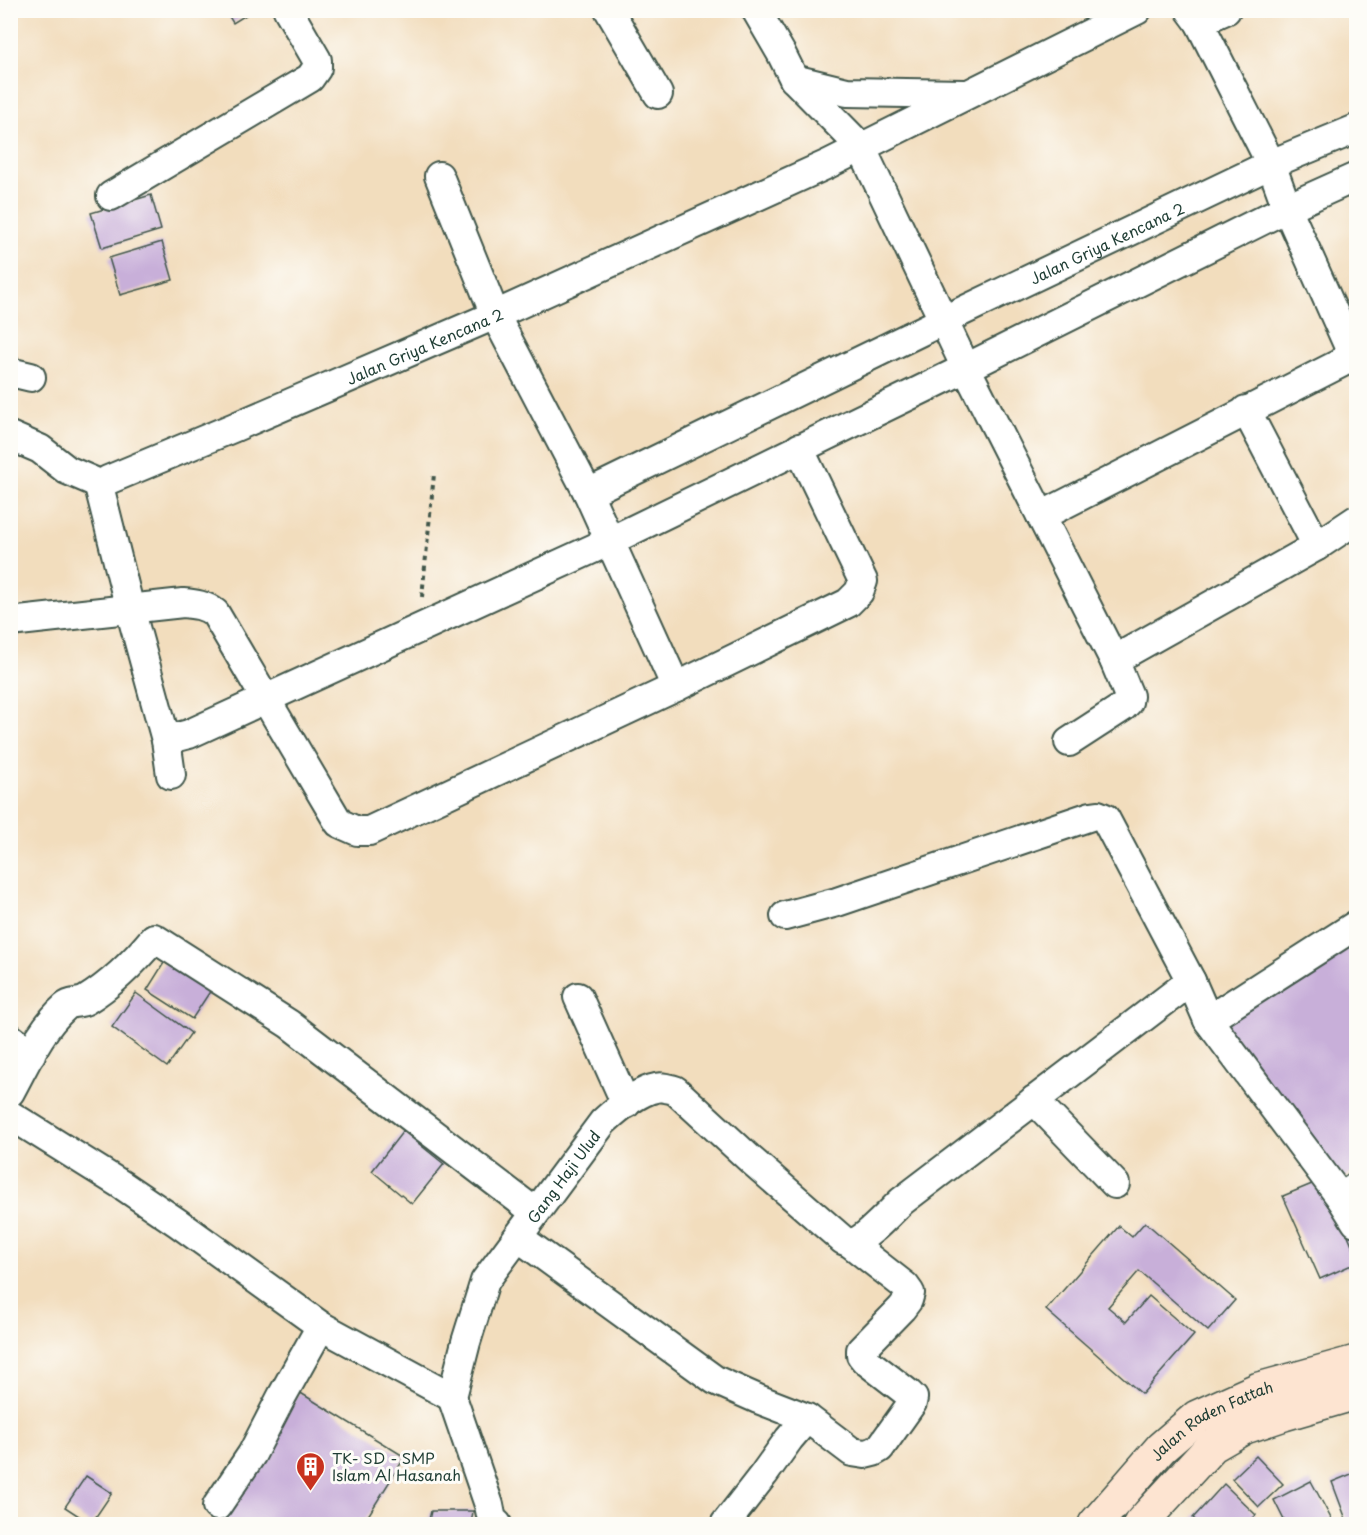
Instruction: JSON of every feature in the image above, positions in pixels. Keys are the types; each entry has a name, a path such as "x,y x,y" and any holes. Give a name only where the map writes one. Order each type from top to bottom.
{"main road":[{"name":"Jalan Raden Fattah","path":"1095,1524 1161,1448 1197,1417 1259,1389 1356,1362"},
{"name":"Jalan Raden Fattah","path":"1140,1524 1212,1446 1245,1427 1356,1393"}],"street":[{"path":"111,196 310,78 317,68 317,60 288,10"},
{"path":"609,10 658,94"},
{"path":"756,10 794,79 861,147 966,368 1114,660 1129,696 1128,702 1124,707 1069,742"},
{"name":"Jalan Griya Kencana 2","path":"102,485 108,480 235,428 495,315 828,164 1137,10"},
{"path":"1041,516 1341,363 1347,356 1349,347 1287,208 1271,164 1194,16 1226,10"},
{"name":"Jalan Griya Kencana 2","path":"794,79 847,92 969,94"},
{"name":"Jalan Griya Kencana 2","path":"588,493 1271,164 1356,129"},
{"path":"439,176 495,315 588,493 676,687"},
{"path":"166,740 189,734 610,541 966,368 1287,208 1356,177"},
{"path":"1246,410 1317,546"},
{"path":"10,436 40,449 67,470 102,485 100,490 166,740 171,775"},
{"path":"10,622 183,603 199,604 208,608 215,613 339,823 357,831 369,831 676,687 848,603 859,592 863,581 799,448"},
{"path":"1114,660 1317,546 1356,520"},
{"path":"785,916 837,902 1092,816 1098,815 1105,818 1191,981 1208,1020 1351,1202"},
{"path":"1208,1020 1356,925"},
{"path":"10,1092 21,1046 68,1004 84,1002 118,976 154,938 289,1024 535,1212"},
{"path":"853,1242 873,1228 902,1201 1191,981"},
{"path":"578,997 626,1104"},
{"name":"Gang Haji Ulud","path":"452,1397 485,1281 603,1122 626,1104 657,1087 675,1090 843,1240 853,1242 905,1286 910,1293 902,1308 861,1350 865,1360 913,1398 912,1403 880,1448 865,1454 852,1452 807,1418"},
{"path":"1034,1100 1115,1184"},
{"path":"10,1115 131,1191 321,1326 452,1397 493,1523"},
{"path":"518,1237 716,1380 758,1400 807,1418 725,1524"},
{"path":"217,1506 252,1454 321,1326"}],"path":[{"path":"419,628 434,474"}],"building":[{"path":"225,10 254,10 233,23"},
{"path":"151,195 161,230 102,248 91,213"},
{"path":"162,242 173,280 120,295 109,258"},
{"path":"1356,932 1356,1170 1338,1182 1215,1027"},
{"path":"167,958 213,987 192,1019 147,990"},
{"path":"136,993 191,1033 167,1067 112,1027"},
{"path":"403,1131 444,1164 412,1204 372,1171"},
{"path":"1324,1179 1356,1254 1356,1263 1320,1279 1283,1196"},
{"path":"1145,1222 1235,1300 1208,1331 1139,1271 1108,1307 1126,1322 1149,1296 1194,1335 1142,1394 1046,1310 1119,1226 1132,1237"},
{"name":"TK- SD - SMP Islam Al Hasanah","path":"299,1392 405,1457 363,1524 217,1524"},
{"path":"1256,1456 1283,1484 1259,1507 1232,1479"},
{"path":"1356,1472 1356,1518 1347,1522 1332,1482"},
{"path":"86,1476 112,1493 91,1524 65,1507"},
{"path":"1311,1481 1334,1524 1286,1524 1274,1500"},
{"path":"1224,1484 1256,1515 1248,1524 1200,1524 1193,1518"},
{"path":"431,1511 473,1511 471,1524 428,1524"}],"place":[{"name":"TK- SD - SMP Islam Al Hasanah","path":"311,1492"}]}
